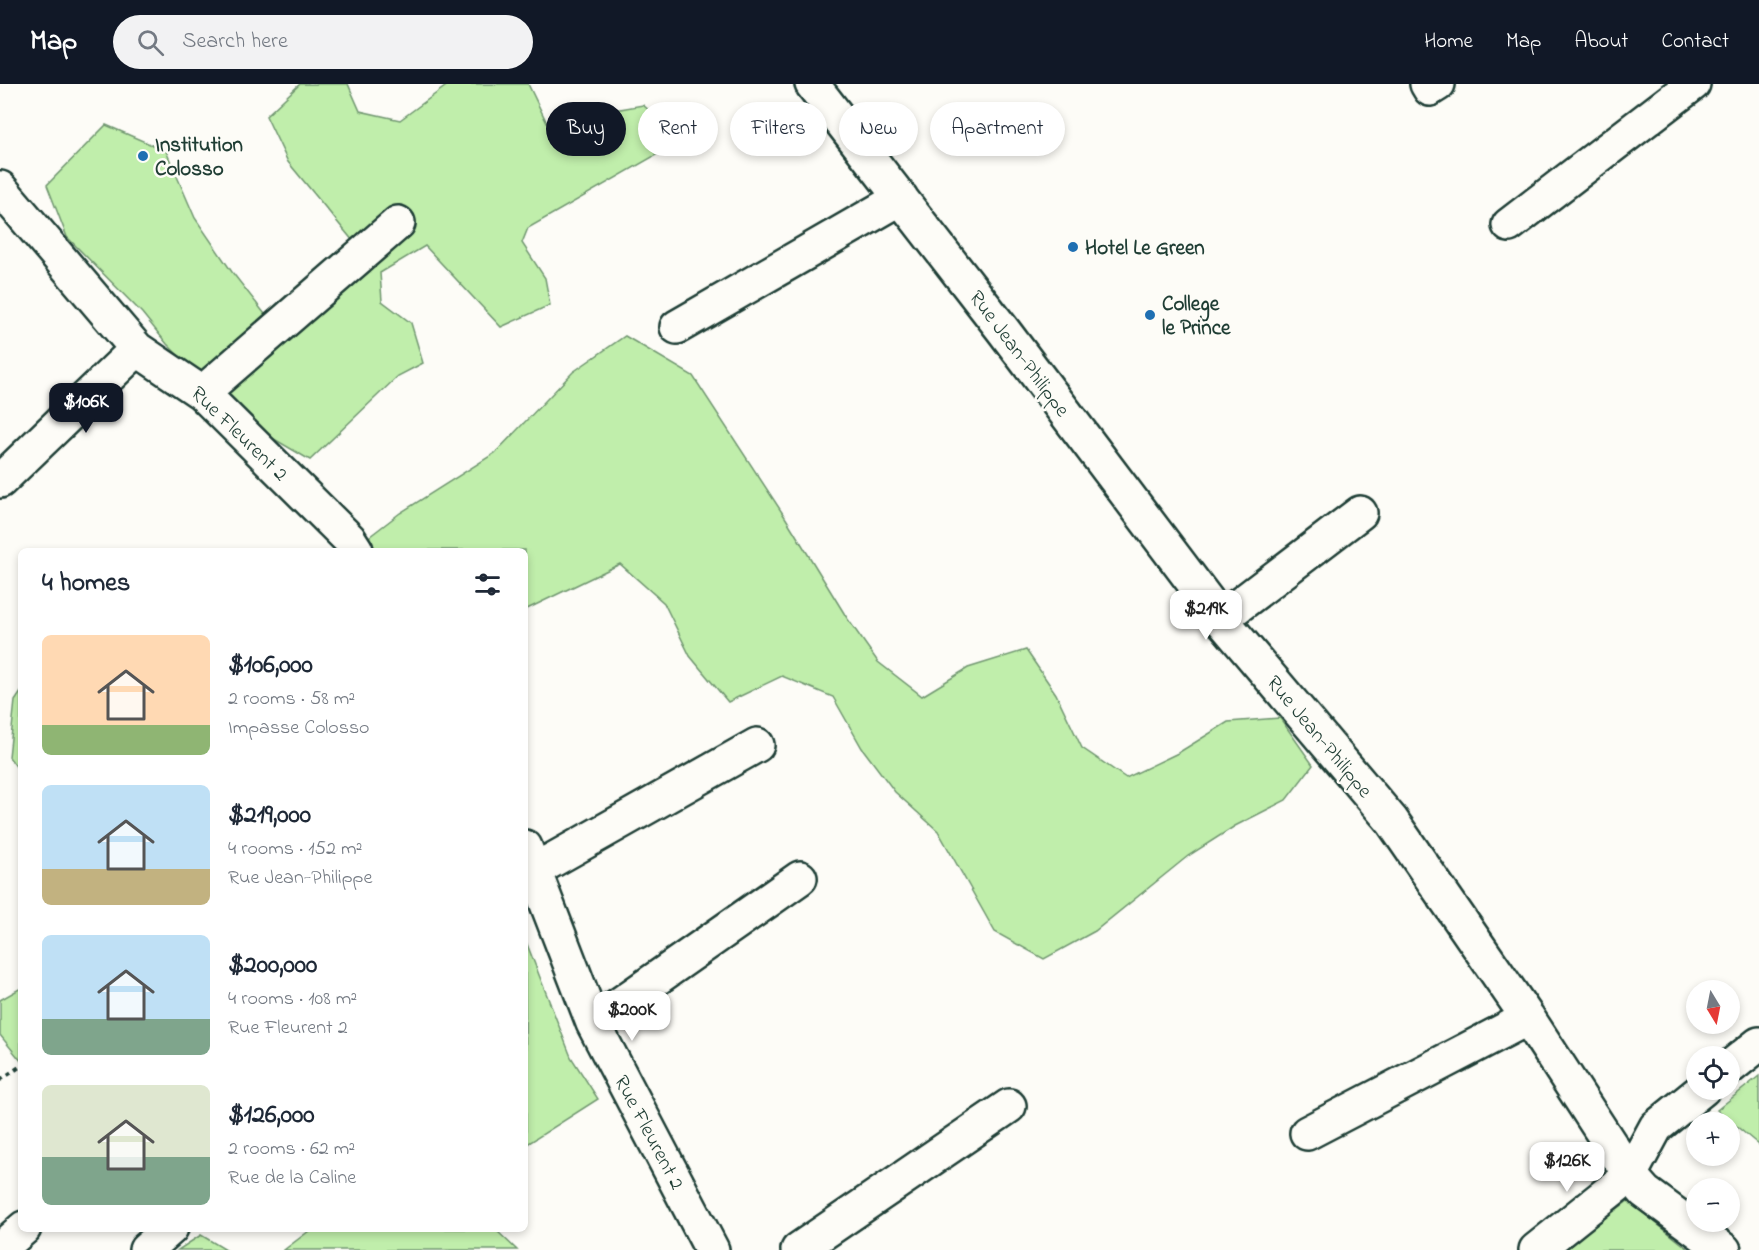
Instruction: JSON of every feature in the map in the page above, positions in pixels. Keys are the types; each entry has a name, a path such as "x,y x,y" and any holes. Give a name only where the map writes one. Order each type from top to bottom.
{"street":[{"name":"Rue Jean-Philippe","path":"812,84 1004,330 1221,619 1392,821 1528,1018 1630,1175 1645,1192 1724,1250"},
{"path":"1427,84 1430,89 1438,84"},
{"path":"1509,225 1693,84"},
{"name":"Rue Fleurent 2","path":"0,188 136,349 202,393 349,539 355,548"},
{"path":"677,327 901,198"},
{"path":"202,393 398,223"},
{"path":"0,481 136,349"},
{"path":"1221,619 1360,513"},
{"path":"530,858 757,745"},
{"name":"Rue Fleurent 2","path":"530,858 593,1023 712,1250"},
{"path":"593,1023 800,878"},
{"path":"1307,1133 1528,1018"},
{"path":"1740,1059 1759,1044"},
{"path":"1536,1250 1630,1175 1656,1127 1689,1100"},
{"path":"798,1250 1009,1106"},
{"path":"0,1249 19,1232"},
{"path":"146,1250 166,1232"}],"path":[{"path":"0,1080 18,1068"}],"green space":[{"path":"300,84 348,84 360,111 400,120 449,84 528,84 546,121 546,156 626,156 626,108 638,106 638,156 654,156 528,228 522,243 545,278 550,305 501,327 425,246 380,273 382,301 411,323 423,363 398,376 310,460 245,422 167,344 142,313 67,237 47,185 106,125 166,151 195,218 232,272 268,318 358,247 288,162 266,116"},
{"path":"625,336 693,376 785,517 847,618 878,662 922,696 968,668 1026,650 1056,694 1082,748 1126,778 1178,753 1228,722 1280,718 1313,765 1286,800 1235,826 1188,856 1095,931 1044,959 995,932 938,831 895,792 862,748 833,697 782,676 728,702 690,656 664,603 620,564 528,609 528,548 355,548 400,513 495,453 573,372"},
{"path":"18,696 18,769 9,757 15,701"},
{"path":"528,947 571,1057 598,1099 528,1144"},
{"path":"18,990 18,1057 0,1035 0,1000"},
{"path":"1759,1076 1759,1145 1740,1129 1740,1112 1717,1110 1729,1100 1740,1100 1740,1091"},
{"path":"1628,1201 1690,1250 1562,1250"},
{"path":"308,1232 498,1232 517,1250 284,1250"},
{"path":"201,1235 226,1250 178,1250"}],"place":[{"name":"Institution Colosso","path":"143,156"},
{"name":"Hotel Le Green","path":"1073,247"},
{"name":"College le Prince","path":"1150,315"}]}
